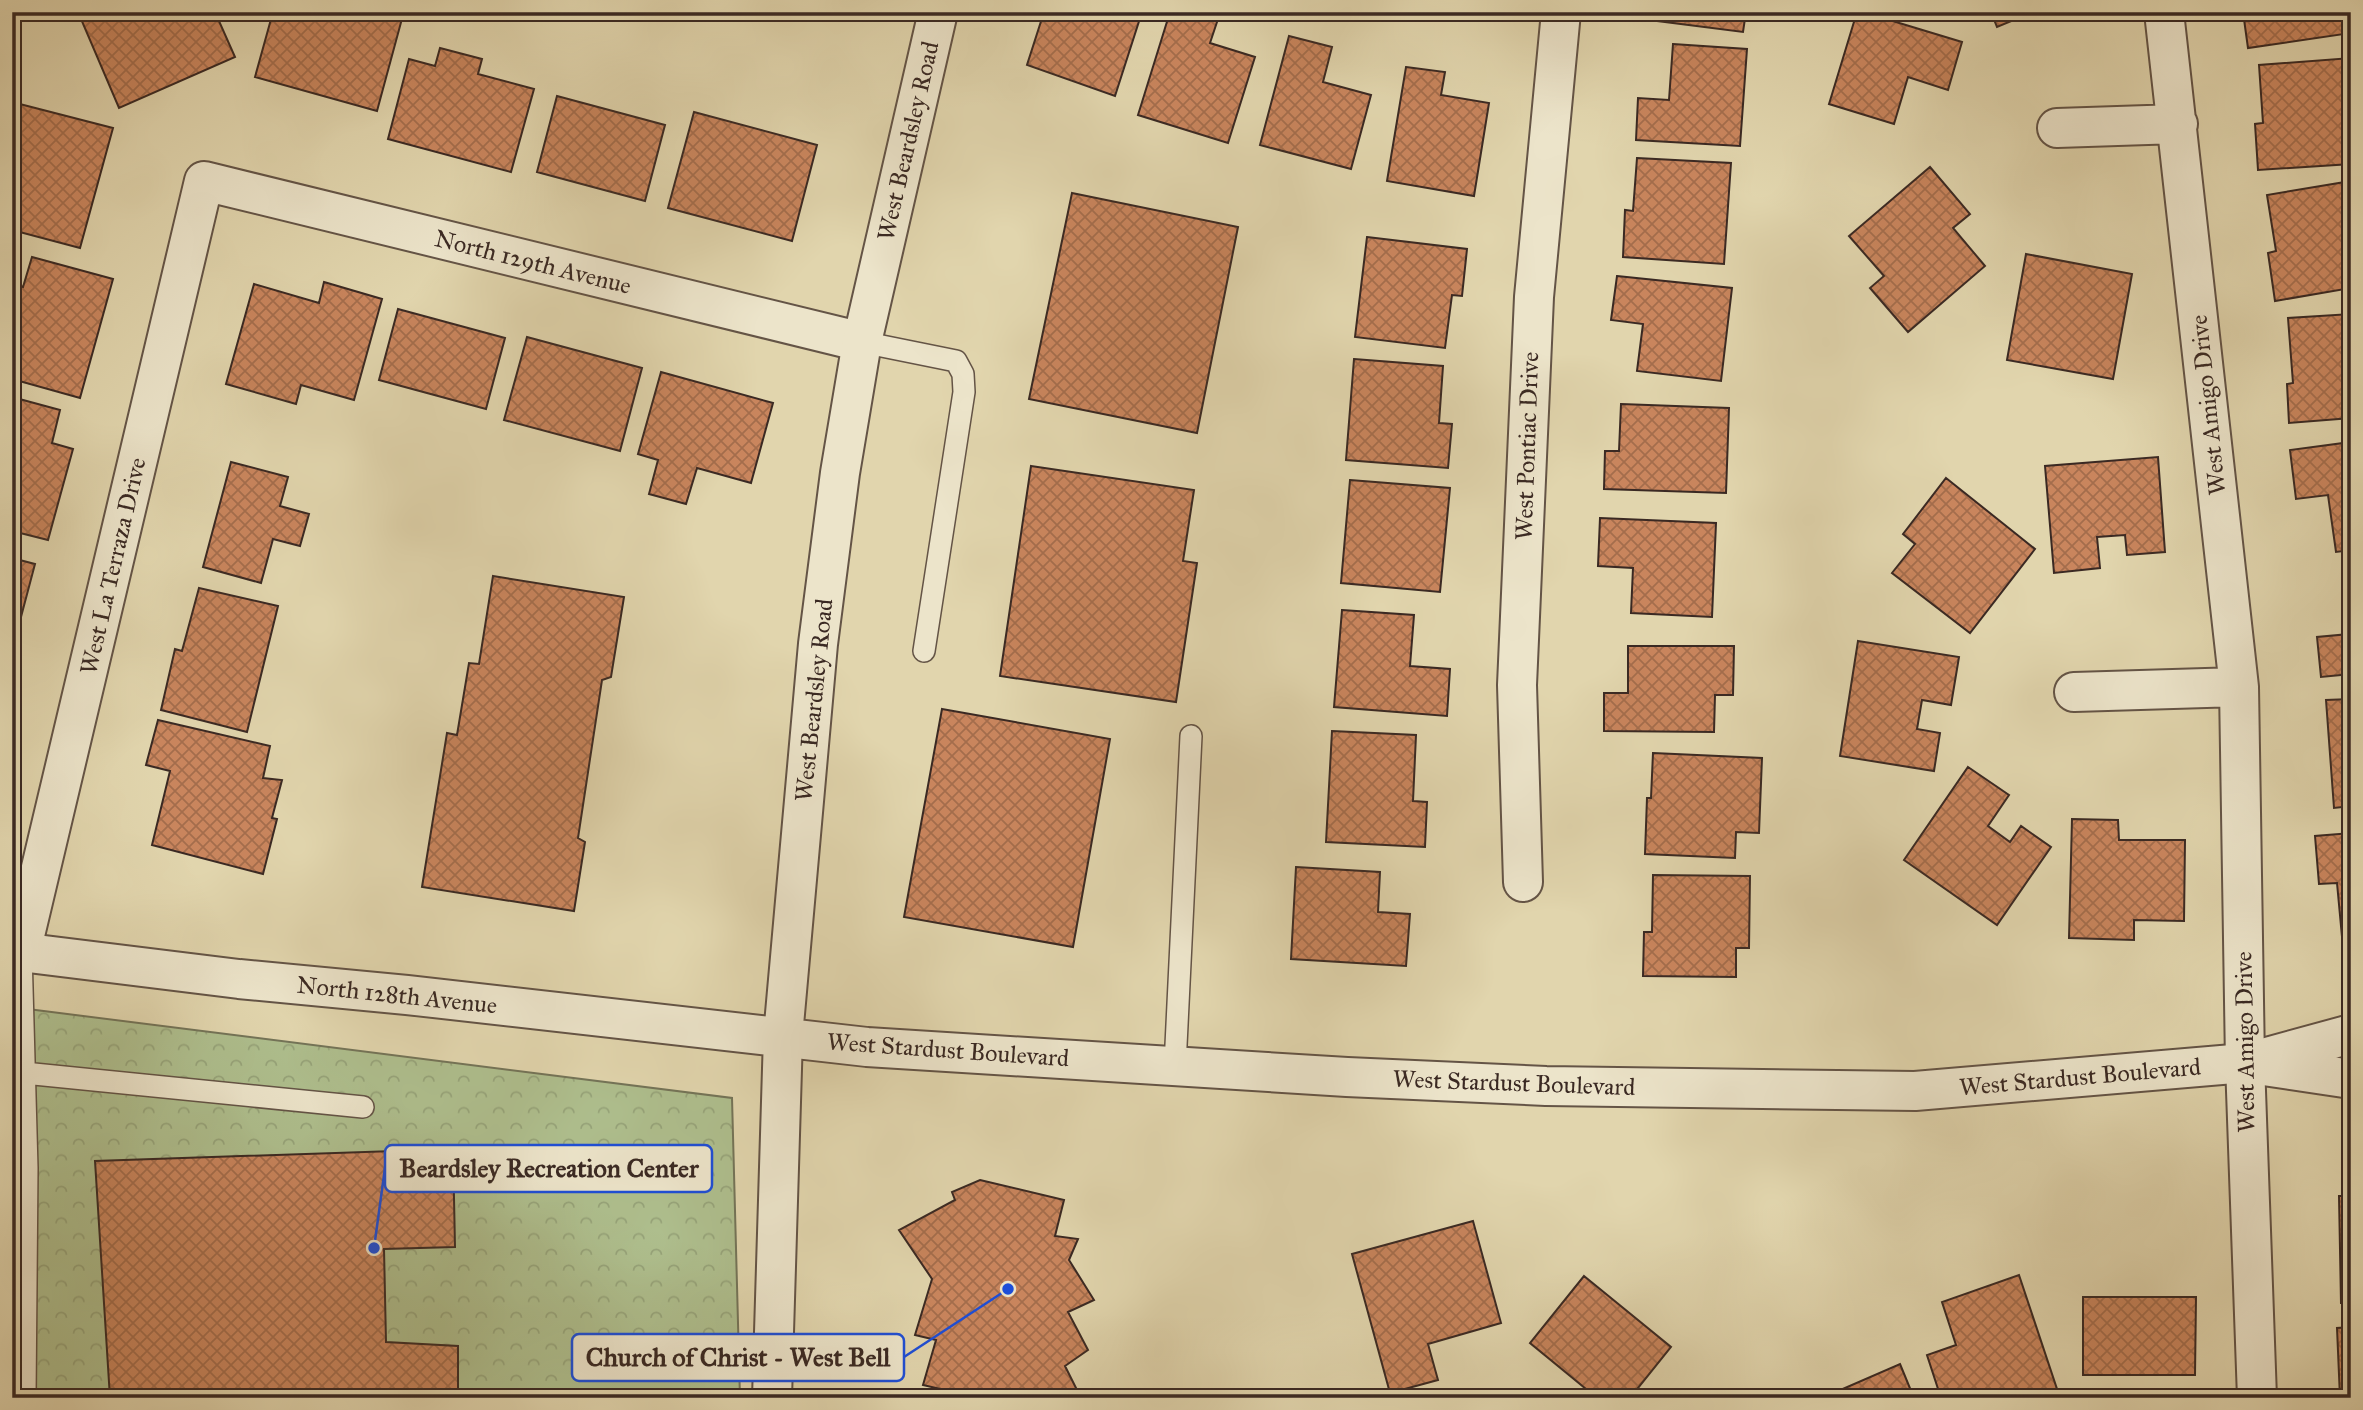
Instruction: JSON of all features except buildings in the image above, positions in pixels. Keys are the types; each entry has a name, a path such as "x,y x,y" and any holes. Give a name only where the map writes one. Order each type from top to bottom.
{"street":[{"name":"West Beardsley Road","path":"772,1398 783,1036 817,649 839,473 862,342 938,12"},
{"name":"West Pontiac Drive","path":"1522,882 1517,685 1534,297 1560,12"},
{"name":"West Amigo Drive","path":"2164,12 2239,687 2245,1063 2257,1398"},
{"path":"2057,128 2178,124"},
{"name":"North 129th Avenue","path":"204,181 862,342"},
{"name":"West La Terraza Drive","path":"17,951 204,181"},
{"path":"2074,692 2239,687"},
{"name":"North 128th Avenue","path":"17,951 239,979 783,1036"},
{"name":"West Stardust Boulevard","path":"783,1036 867,1047 1546,1086 1915,1091 2245,1063 2351,1034"},
{"name":"West Stardust Boulevard","path":"2245,1063 2351,1079"}],"lane":[{"path":"862,342 956,361 963,374 964,393 925,650"},
{"path":"1175,1066 1191,736"},
{"path":"17,951 24,1073 20,1167 25,1398"},
{"path":"24,1073 363,1107"}],"green space":[{"path":"12,1007 732,1098 740,1398 12,1398"}],"place":[{"name":"Beardsley Recreation Center","path":"374,1248"},
{"name":"Church of Christ - West Bell","path":"1008,1289"}]}
